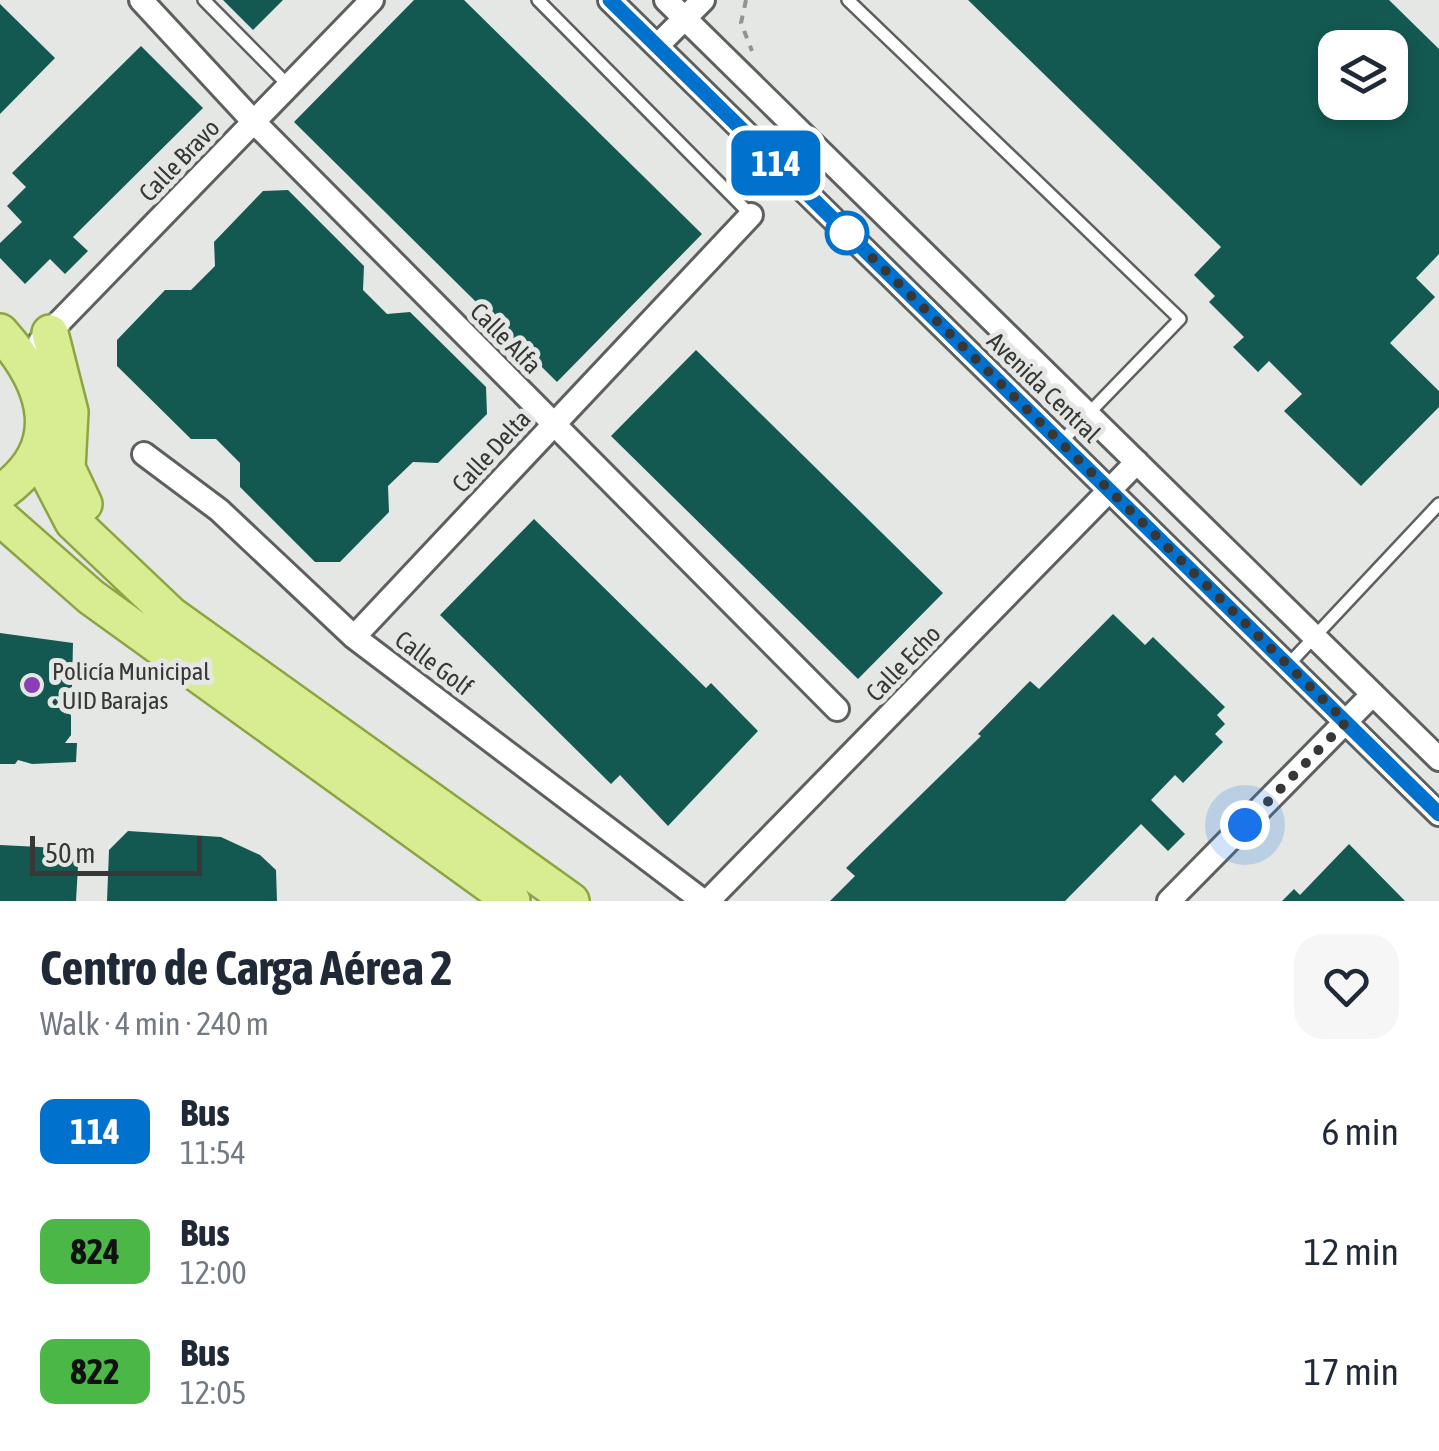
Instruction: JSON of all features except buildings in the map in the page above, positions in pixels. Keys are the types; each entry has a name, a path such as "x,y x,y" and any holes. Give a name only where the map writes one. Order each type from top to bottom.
{"main road":[{"path":"50,333 70,412 68,468 74,491 172,615"},
{"path":"0,493 16,483 38,453 44,429 41,398 12,345"},
{"path":"38,453 73,522 172,615 570,901"},
{"path":"0,517 91,597 512,901"}],"street":[{"name":"Calle Alfa","path":"141,0 254,122 837,710"},
{"name":"Calle Bravo","path":"12,345 50,333 372,0"},
{"name":"Avenida Central","path":"610,0 1439,814"},
{"name":"Avenida Central","path":"666,0 1439,759"},
{"path":"657,46 702,0"},
{"name":"Calle Delta","path":"354,638 751,216"},
{"name":"Calle Golf","path":"144,454 218,510 354,638 706,901"},
{"name":"Calle Echo","path":"706,901 1137,462"},
{"path":"1170,901 1373,694"},
{"path":"472,873 499,901"}],"lane":[{"path":"204,0 289,86"},
{"path":"538,0 751,216"},
{"path":"848,0 1180,319 1060,442"},
{"path":"1288,665 1439,504"}],"bus line":[{"name":"114","path":"610,0 1439,814"}],"place":[{"name":"Policía Municipal - UID Barajas","path":"32,685"}],"route":[{"path":"847,233 1346,722 1245,825"}]}
